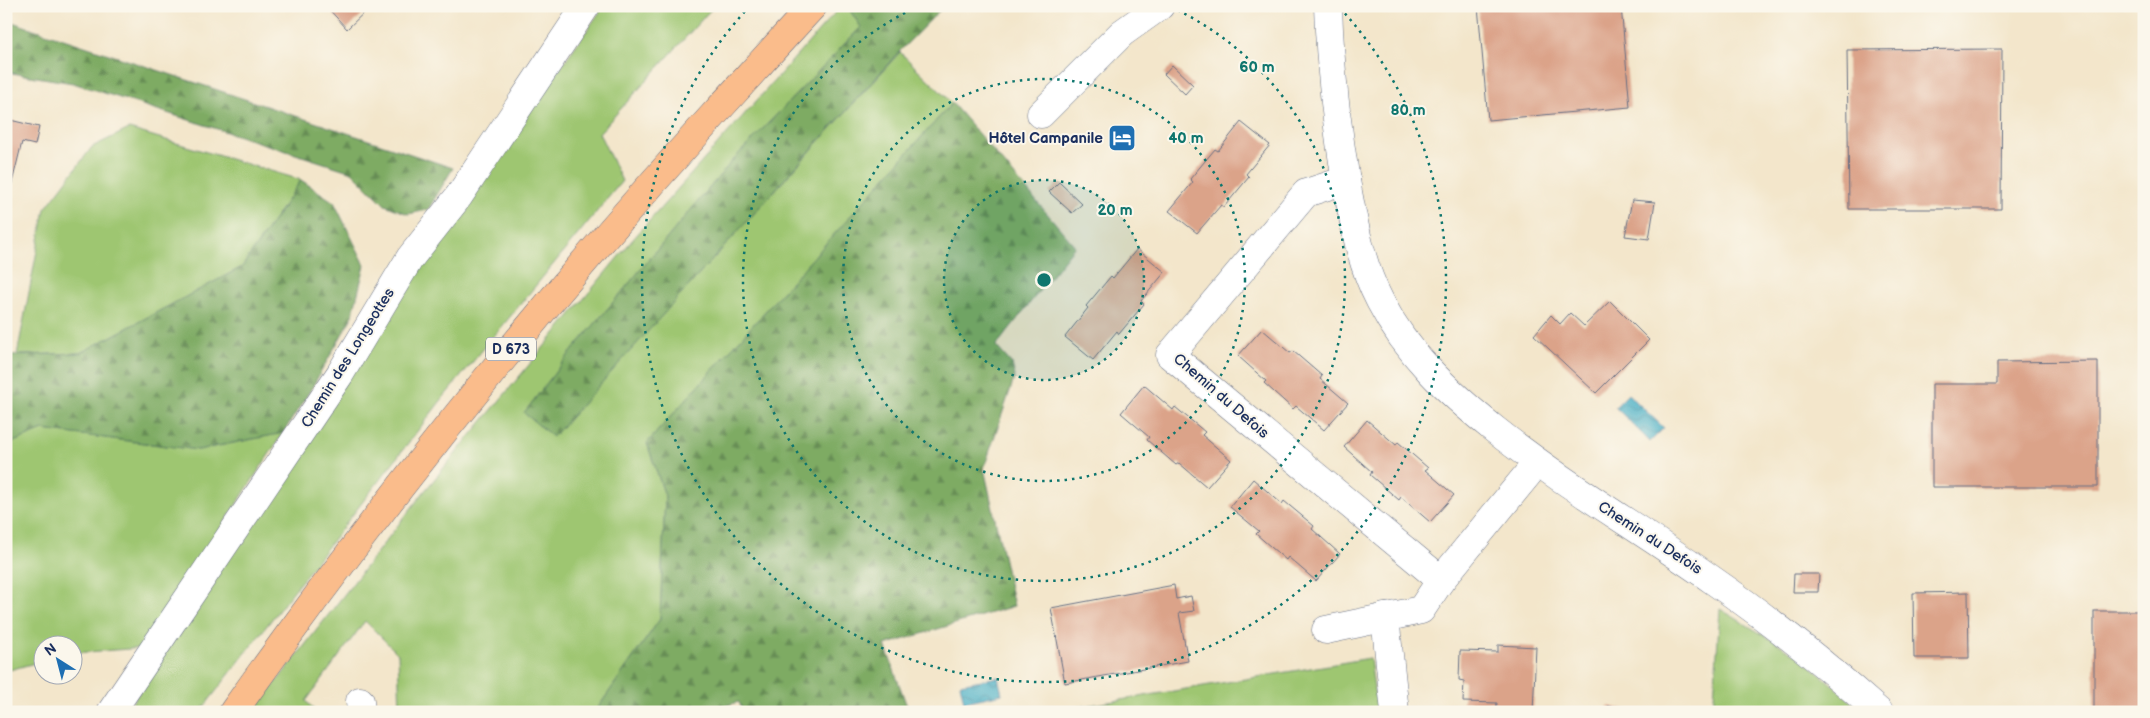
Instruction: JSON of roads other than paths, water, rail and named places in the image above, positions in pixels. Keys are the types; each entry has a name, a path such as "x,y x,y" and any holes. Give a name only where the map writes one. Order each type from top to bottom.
{"main road":[{"name":"D 673","path":"233,712 299,619 473,394 632,205 814,6"}],"street":[{"name":"Chemin des Longeottes","path":"111,712 334,382 410,258 459,196 586,6"},
{"path":"1041,114 1122,33 1160,6"},
{"name":"Chemin du Defois","path":"1328,6 1329,57 1346,180 1364,265 1379,300 1400,336 1429,371 1462,403 1537,463 1714,581 1824,663 1879,712"},
{"name":"Chemin du Defois","path":"1346,180 1306,193 1170,355 1441,580"},
{"path":"1326,630 1421,610 1441,580 1537,463"},
{"path":"1385,617 1395,712"}],"water":[{"path":"1628,394 1664,428 1650,442 1615,407"},
{"path":"998,677 1002,694 964,702 960,684"}],"place":[{"name":"Hôtel Campanile","path":"1122,138"}]}
